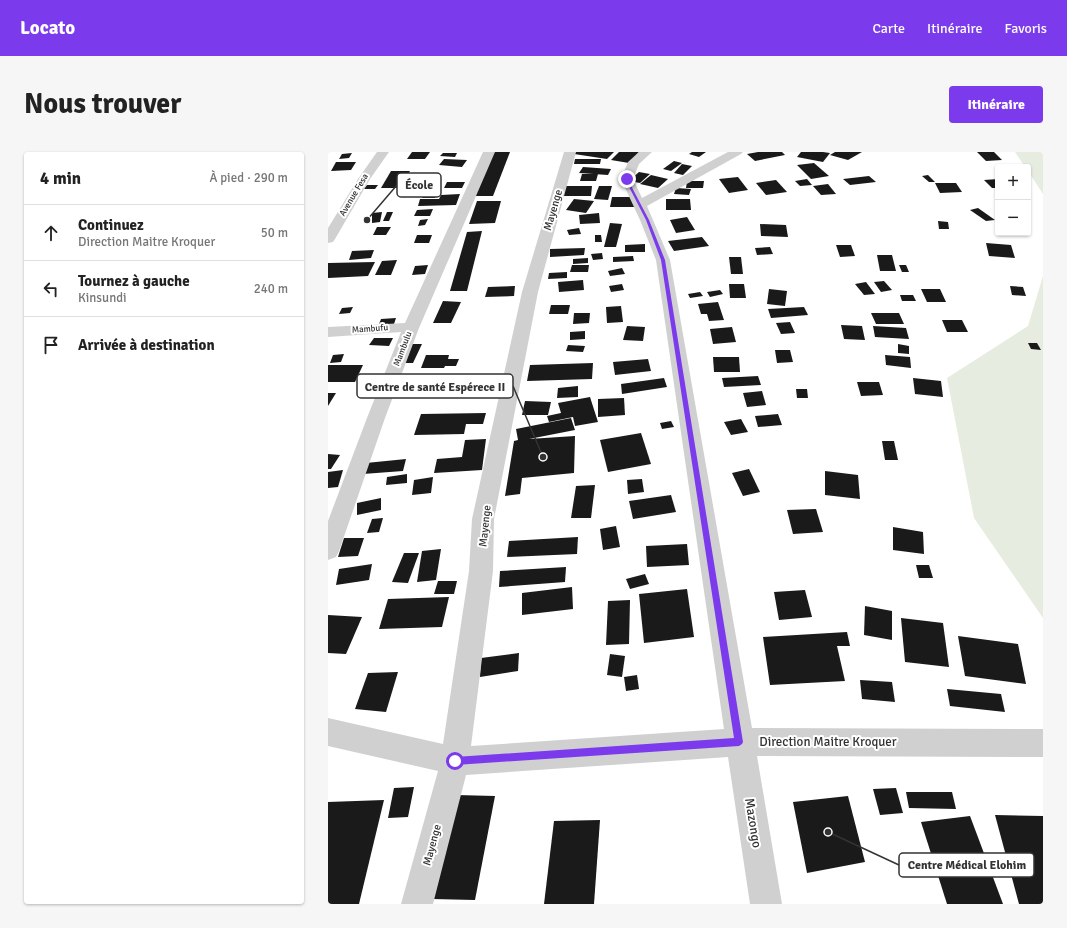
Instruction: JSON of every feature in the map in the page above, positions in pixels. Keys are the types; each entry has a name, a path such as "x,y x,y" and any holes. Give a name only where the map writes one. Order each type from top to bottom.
{"street":[{"name":"Avenue Fesa","path":"328,240 364,179 382,152"},
{"name":"Mambulu","path":"328,551 376,418 411,328 489,152"},
{"name":"Mayenge","path":"417,904 455,761 481,572 483,519 530,292 570,152"},
{"name":"Mazongo","path":"646,152 634,162 627,179 640,204 663,260 766,904"},
{"path":"640,204 737,152"},
{"name":"Mambufu","path":"328,332 400,327 411,328"},
{"name":"Direction Maitre Kroquer","path":"328,732 455,761 739,742 1041,748"}],"shaded area":[{"path":"1015,152 1043,152 1043,194 1031,176 1031,164 1023,164"},
{"path":"1043,276 1043,618 974,518 947,378 1028,326"}],"building":[{"path":"412,152 430,152 425,159 407,159"},
{"path":"493,152 510,152 493,196 474,196"},
{"path":"576,152 614,152 607,159 574,154"},
{"path":"619,152 639,152 629,163 611,160"},
{"path":"692,152 706,152 699,157 689,154"},
{"path":"758,152 782,152 785,155 755,161 747,154"},
{"path":"801,152 830,153 823,162 797,157"},
{"path":"835,152 862,152 848,160 830,155"},
{"path":"977,152 994,152 1002,160 986,161"},
{"path":"352,153 349,158 339,159 342,154"},
{"path":"443,153 457,153 455,157 440,156"},
{"path":"444,159 467,160 462,167 439,165"},
{"path":"575,159 601,159 600,164 574,164"},
{"path":"674,161 682,163 671,171 663,169"},
{"path":"336,162 356,162 351,170 331,171"},
{"path":"814,163 829,176 811,179 797,165"},
{"path":"682,164 692,166 683,175 674,173"},
{"path":"583,167 611,169 608,175 579,173"},
{"path":"391,171 410,171 399,188 381,188"},
{"path":"639,172 650,174 640,183 629,181"},
{"path":"582,174 598,174 596,181 580,181"},
{"path":"651,175 668,179 658,188 640,184"},
{"path":"928,175 935,182 929,182 922,176"},
{"path":"869,176 876,182 850,185 843,179"},
{"path":"738,177 748,190 729,193 719,179"},
{"path":"807,179 812,185 800,186 795,181"},
{"path":"995,179 995,188 992,188 984,180"},
{"path":"776,180 787,192 766,195 756,183"},
{"path":"687,181 704,181 703,188 686,188"},
{"path":"447,182 465,182 462,188 444,188"},
{"path":"935,183 956,183 962,192 940,193"},
{"path":"828,184 836,194 821,195 813,186"},
{"path":"367,185 378,185 375,189 364,189"},
{"path":"561,186 592,186 591,196 558,196"},
{"path":"599,186 612,186 608,200 594,199"},
{"path":"676,188 691,189 689,195 674,194"},
{"path":"425,193 437,193 435,198 422,198"},
{"path":"460,194 456,205 418,206 420,199 439,199 441,195"},
{"path":"612,197 635,197 634,207 610,207"},
{"path":"574,199 594,201 586,213 566,210"},
{"path":"666,199 690,199 691,210 666,210"},
{"path":"477,201 501,201 495,223 469,224"},
{"path":"978,208 995,220 986,221 970,210"},
{"path":"433,209 430,216 414,216 417,210"},
{"path":"382,212 380,222 372,223 372,213"},
{"path":"387,212 393,212 389,221 383,221"},
{"path":"599,213 600,223 580,224 579,215"},
{"path":"687,217 695,230 676,233 670,220"},
{"path":"428,219 425,225 418,226 420,220"},
{"path":"938,221 948,222 949,229 939,229"},
{"path":"610,223 622,224 616,247 604,247"},
{"path":"760,224 786,225 788,237 761,236"},
{"path":"377,227 391,227 386,235 373,235"},
{"path":"579,228 581,234 569,235 567,230"},
{"path":"482,231 467,291 450,291 467,232"},
{"path":"417,235 432,235 429,243 414,243"},
{"path":"595,235 601,235 602,242 595,242"},
{"path":"702,237 709,246 674,251 668,241"},
{"path":"986,243 1011,245 1015,258 989,256"},
{"path":"645,244 645,252 625,252 625,245"},
{"path":"836,245 851,245 855,256 840,257"},
{"path":"770,247 773,254 757,255 755,248"},
{"path":"585,248 584,255 550,257 550,249"},
{"path":"374,250 371,258 349,260 352,251"},
{"path":"602,253 603,259 593,260 591,254"},
{"path":"877,255 892,255 896,271 880,271"},
{"path":"633,256 634,261 613,262 613,257"},
{"path":"729,257 741,257 743,274 731,274"},
{"path":"588,258 588,263 573,264 573,259"},
{"path":"397,260 391,275 375,275 382,261"},
{"path":"375,262 368,276 328,278 328,263"},
{"path":"428,265 425,274 412,275 415,266"},
{"path":"572,265 589,265 588,272 570,272"},
{"path":"899,265 906,265 909,272 902,272"},
{"path":"622,268 625,274 610,276 608,271"},
{"path":"567,272 567,278 548,279 549,273"},
{"path":"583,280 584,290 559,292 558,282"},
{"path":"884,281 892,290 881,292 874,282"},
{"path":"866,282 875,294 864,295 855,284"},
{"path":"622,284 624,290 611,292 609,286"},
{"path":"729,284 744,284 746,298 730,298"},
{"path":"515,286 514,296 485,297 488,287"},
{"path":"1010,286 1023,287 1026,296 1012,295"},
{"path":"769,289 787,291 785,306 767,304"},
{"path":"921,289 940,289 946,302 927,302"},
{"path":"720,290 723,294 710,297 707,292"},
{"path":"700,292 703,296 690,298 688,294"},
{"path":"900,295 913,295 916,301 902,301"},
{"path":"443,301 461,302 451,323 433,323"},
{"path":"718,302 724,320 709,321 707,314 701,314 698,304"},
{"path":"551,305 570,305 568,314 549,314"},
{"path":"621,306 623,322 607,323 606,307"},
{"path":"353,307 350,313 339,314 342,308"},
{"path":"804,307 808,315 771,318 768,309"},
{"path":"574,313 590,313 589,323 573,324"},
{"path":"871,313 899,313 904,324 876,324"},
{"path":"396,318 394,324 379,324 381,319"},
{"path":"942,320 962,320 968,332 947,332"},
{"path":"790,322 795,333 781,334 776,323"},
{"path":"841,325 862,326 865,340 844,339"},
{"path":"627,326 645,327 643,341 623,340"},
{"path":"873,326 906,328 909,339 875,337"},
{"path":"732,327 736,342 713,344 710,329"},
{"path":"585,331 585,339 570,340 570,332"},
{"path":"374,338 393,338 389,346 369,345"},
{"path":"1028,343 1037,343 1041,350 1031,349"},
{"path":"411,344 422,344 413,363 402,363"},
{"path":"898,344 909,346 909,354 898,353"},
{"path":"568,345 585,346 583,352 566,351"},
{"path":"775,350 790,350 793,362 777,363"},
{"path":"344,354 341,362 330,363 333,355"},
{"path":"426,355 449,355 448,359 459,359 456,366 445,366 444,368 421,368"},
{"path":"885,355 910,357 911,368 886,365"},
{"path":"713,357 739,357 740,372 714,372"},
{"path":"648,359 651,371 615,375 613,362"},
{"path":"593,363 592,379 527,381 530,365"},
{"path":"328,365 363,365 355,382 328,382"},
{"path":"758,376 761,385 724,387 722,378"},
{"path":"664,378 667,387 622,394 621,384"},
{"path":"913,378 941,381 943,397 915,394"},
{"path":"857,382 879,382 883,395 861,396"},
{"path":"578,386 578,397 557,398 558,388"},
{"path":"796,389 807,389 808,398 797,398"},
{"path":"762,391 766,405 747,407 743,393"},
{"path":"328,393 336,393 328,406"},
{"path":"590,397 598,422 575,426 573,417 549,422 547,416 561,413 558,403"},
{"path":"624,398 625,415 598,417 598,399"},
{"path":"525,401 551,402 548,415 522,415"},
{"path":"486,413 483,424 466,424 464,434 414,435 421,414"},
{"path":"778,414 782,425 758,427 755,416"},
{"path":"571,418 575,430 529,439 575,436 574,473 522,478 520,494 505,496 514,441 518,440 516,429"},
{"path":"741,419 748,432 731,435 724,422"},
{"path":"671,421 674,427 662,429 660,423"},
{"path":"641,433 651,464 608,472 600,440"},
{"path":"486,439 482,470 434,473 437,459 462,457 465,440"},
{"path":"882,441 894,441 898,460 885,460"},
{"path":"328,454 340,455 331,469 328,469"},
{"path":"406,459 403,471 363,474 366,463"},
{"path":"749,469 760,492 743,496 732,473"},
{"path":"343,470 338,487 328,488 328,472"},
{"path":"825,471 858,475 860,499 825,495"},
{"path":"407,474 407,483 386,485 387,477"},
{"path":"433,477 431,493 412,495 414,480"},
{"path":"642,479 644,492 628,494 627,480"},
{"path":"595,485 591,518 571,518 576,486"},
{"path":"671,495 676,512 633,519 629,501"},
{"path":"381,498 381,510 357,515 357,503"},
{"path":"816,509 823,532 793,534 787,510"},
{"path":"383,518 379,532 367,533 372,519"},
{"path":"616,526 620,547 603,550 600,529"},
{"path":"893,527 923,532 924,554 893,550"},
{"path":"578,537 577,554 507,557 509,541"},
{"path":"344,538 364,538 358,556 338,557"},
{"path":"687,544 689,565 647,567 646,546"},
{"path":"441,549 436,580 417,582 422,551"},
{"path":"404,553 419,553 408,583 392,582"},
{"path":"372,564 369,580 336,585 339,569"},
{"path":"916,565 929,565 933,578 919,578"},
{"path":"566,567 565,582 499,587 500,571"},
{"path":"645,574 649,584 630,589 626,579"},
{"path":"438,581 457,581 454,594 434,594"},
{"path":"572,587 573,609 522,615 522,593"},
{"path":"687,589 694,637 644,643 639,594"},
{"path":"805,590 812,617 779,620 774,592"},
{"path":"449,597 442,627 379,629 388,599"},
{"path":"630,600 629,644 606,645 608,601"},
{"path":"865,606 892,611 892,640 864,635"},
{"path":"328,615 362,617 346,654 328,653"},
{"path":"901,618 943,623 949,667 905,662"},
{"path":"847,632 850,646 837,646 845,681 770,685 763,637"},
{"path":"958,636 1018,644 1026,684 965,676"},
{"path":"519,653 518,671 480,677 481,658"},
{"path":"610,654 625,656 622,677 607,675"},
{"path":"398,672 386,712 355,709 368,673"},
{"path":"637,675 639,689 626,691 624,677"},
{"path":"860,680 892,682 895,702 862,699"},
{"path":"947,689 1001,694 1005,712 950,706"},
{"path":"414,787 408,817 388,818 394,788"},
{"path":"896,788 903,813 880,815 873,789"},
{"path":"906,792 952,792 956,809 909,808"},
{"path":"456,795 495,796 475,900 432,899"},
{"path":"848,796 865,862 807,873 793,802"},
{"path":"384,800 359,904 328,904 328,802"},
{"path":"995,815 1043,816 1043,904 1019,904"},
{"path":"970,816 1003,904 947,904 921,822"},
{"path":"600,820 594,904 544,904 554,821"}],"place":[{"name":"École","path":"367,220"},
{"name":"Centre de santé Espérece II","path":"543,457"},
{"name":"Centre Médical Elohim","path":"828,832"}],"route":[{"path":"455,761 739,742 663,260 648,220 627,179"}]}
